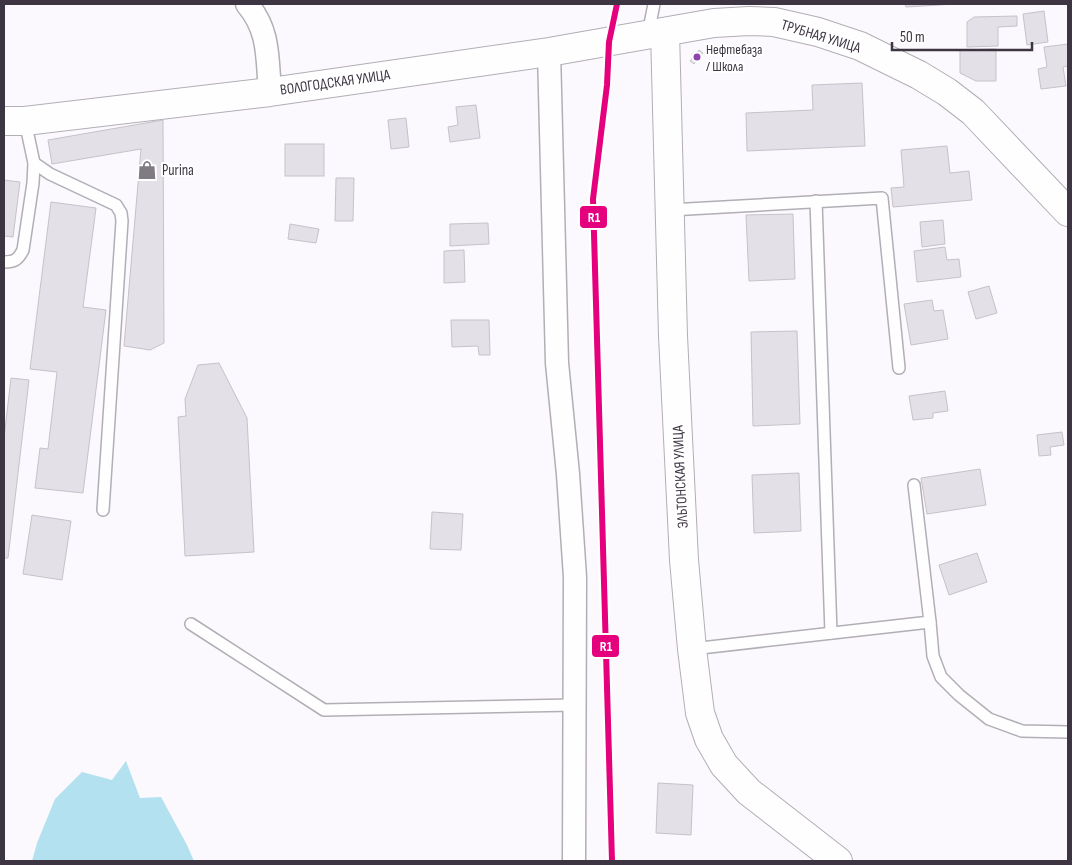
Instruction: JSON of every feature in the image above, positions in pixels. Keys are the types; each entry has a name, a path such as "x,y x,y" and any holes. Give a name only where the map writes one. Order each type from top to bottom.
{"main road":[{"name":"ТРУБНАЯ УЛИЦА","path":"657,34 714,23 774,22 818,32 860,46 919,75 947,92 973,112 1068,212"},
{"name":"ВОЛОГОДСКАЯ УЛИЦА","path":"15,121 270,92 549,52 657,34"},
{"name":"ЭЛЬТОНСКАЯ УЛИЦА","path":"657,34 670,210 673,336 683,550 700,713 709,739 724,765 749,792 838,861"}],"street":[{"path":"247,4 260,22 265,34 270,92"},
{"path":"549,52 557,363 568,474 575,577 574,861"}],"lane":[{"path":"654,4 657,34"},
{"path":"4,262 13,262 19,258 23,250 33,183 34,163 15,121"},
{"path":"34,163 50,174 104,198 116,205 121,213 103,510"},
{"path":"670,210 882,198 899,368"},
{"path":"816,202 832,633"},
{"path":"914,484 933,656 941,677 959,695 989,719 1022,731 1068,732"},
{"path":"692,649 930,622"},
{"path":"191,624 324,710 574,705"}],"water":[{"path":"126,761 140,798 161,797 194,861 32,861 37,843 55,799 82,772 112,780"}],"building":[{"path":"905,4 955,4 906,7"},
{"path":"1044,11 1048,42 1027,45 1023,14"},
{"path":"1017,16 1017,26 998,27 998,46 967,47 967,22 974,17"},
{"path":"1068,44 1068,66 1063,67 1066,86 1041,89 1038,69 1047,67 1044,47"},
{"path":"996,49 996,81 976,81 960,73 960,50"},
{"name":"Нефтебаза / Школа","path":"699,50 703,53 694,64 690,61"},
{"path":"862,83 865,146 747,151 746,113 813,110 812,85"},
{"path":"476,105 480,138 450,142 448,127 458,125 456,107"},
{"path":"406,118 409,147 391,149 388,120"},
{"path":"163,120 164,343 150,350 124,346 141,149 52,164 48,140"},
{"path":"285,144 324,144 324,176 285,176"},
{"path":"947,146 950,173 969,171 972,200 893,207 891,188 904,187 901,150"},
{"path":"336,178 354,178 353,221 335,221"},
{"path":"4,180 20,182 13,237 4,236"},
{"path":"51,202 96,208 83,307 106,310 83,493 35,488 40,448 48,449 57,372 30,369"},
{"path":"793,214 795,279 749,281 746,215"},
{"path":"943,220 945,244 922,247 920,222"},
{"path":"488,223 489,244 450,246 450,224"},
{"path":"290,224 319,229 316,243 288,239"},
{"path":"945,247 947,260 959,259 961,277 917,282 914,251"},
{"path":"464,250 465,282 444,283 444,251"},
{"path":"989,286 997,313 976,319 968,292"},
{"path":"932,300 934,311 943,310 948,339 911,345 904,304"},
{"path":"451,320 489,320 490,355 479,355 478,346 452,347"},
{"path":"797,331 800,424 753,426 751,332"},
{"path":"219,363 247,418 254,552 185,556 178,417 186,416 185,399 198,365"},
{"path":"11,378 29,380 8,558 4,558 4,438"},
{"path":"945,391 948,411 933,413 933,418 913,420 909,396"},
{"path":"1062,432 1064,445 1050,447 1051,455 1039,456 1037,435"},
{"path":"980,469 986,505 927,514 921,478"},
{"path":"799,473 801,531 754,533 752,475"},
{"path":"432,512 463,514 461,550 430,549"},
{"path":"32,515 71,521 62,580 23,574"},
{"path":"977,553 987,582 949,595 939,565"},
{"path":"658,783 693,785 691,835 656,833"}],"transit line":[{"name":"R1","path":"612,861 593,199 607,85 609,42 617,4"}],"place":[{"name":"Нефтебаза / Школа","path":"697,57"},
{"name":"Purina","path":"147,170"}]}
